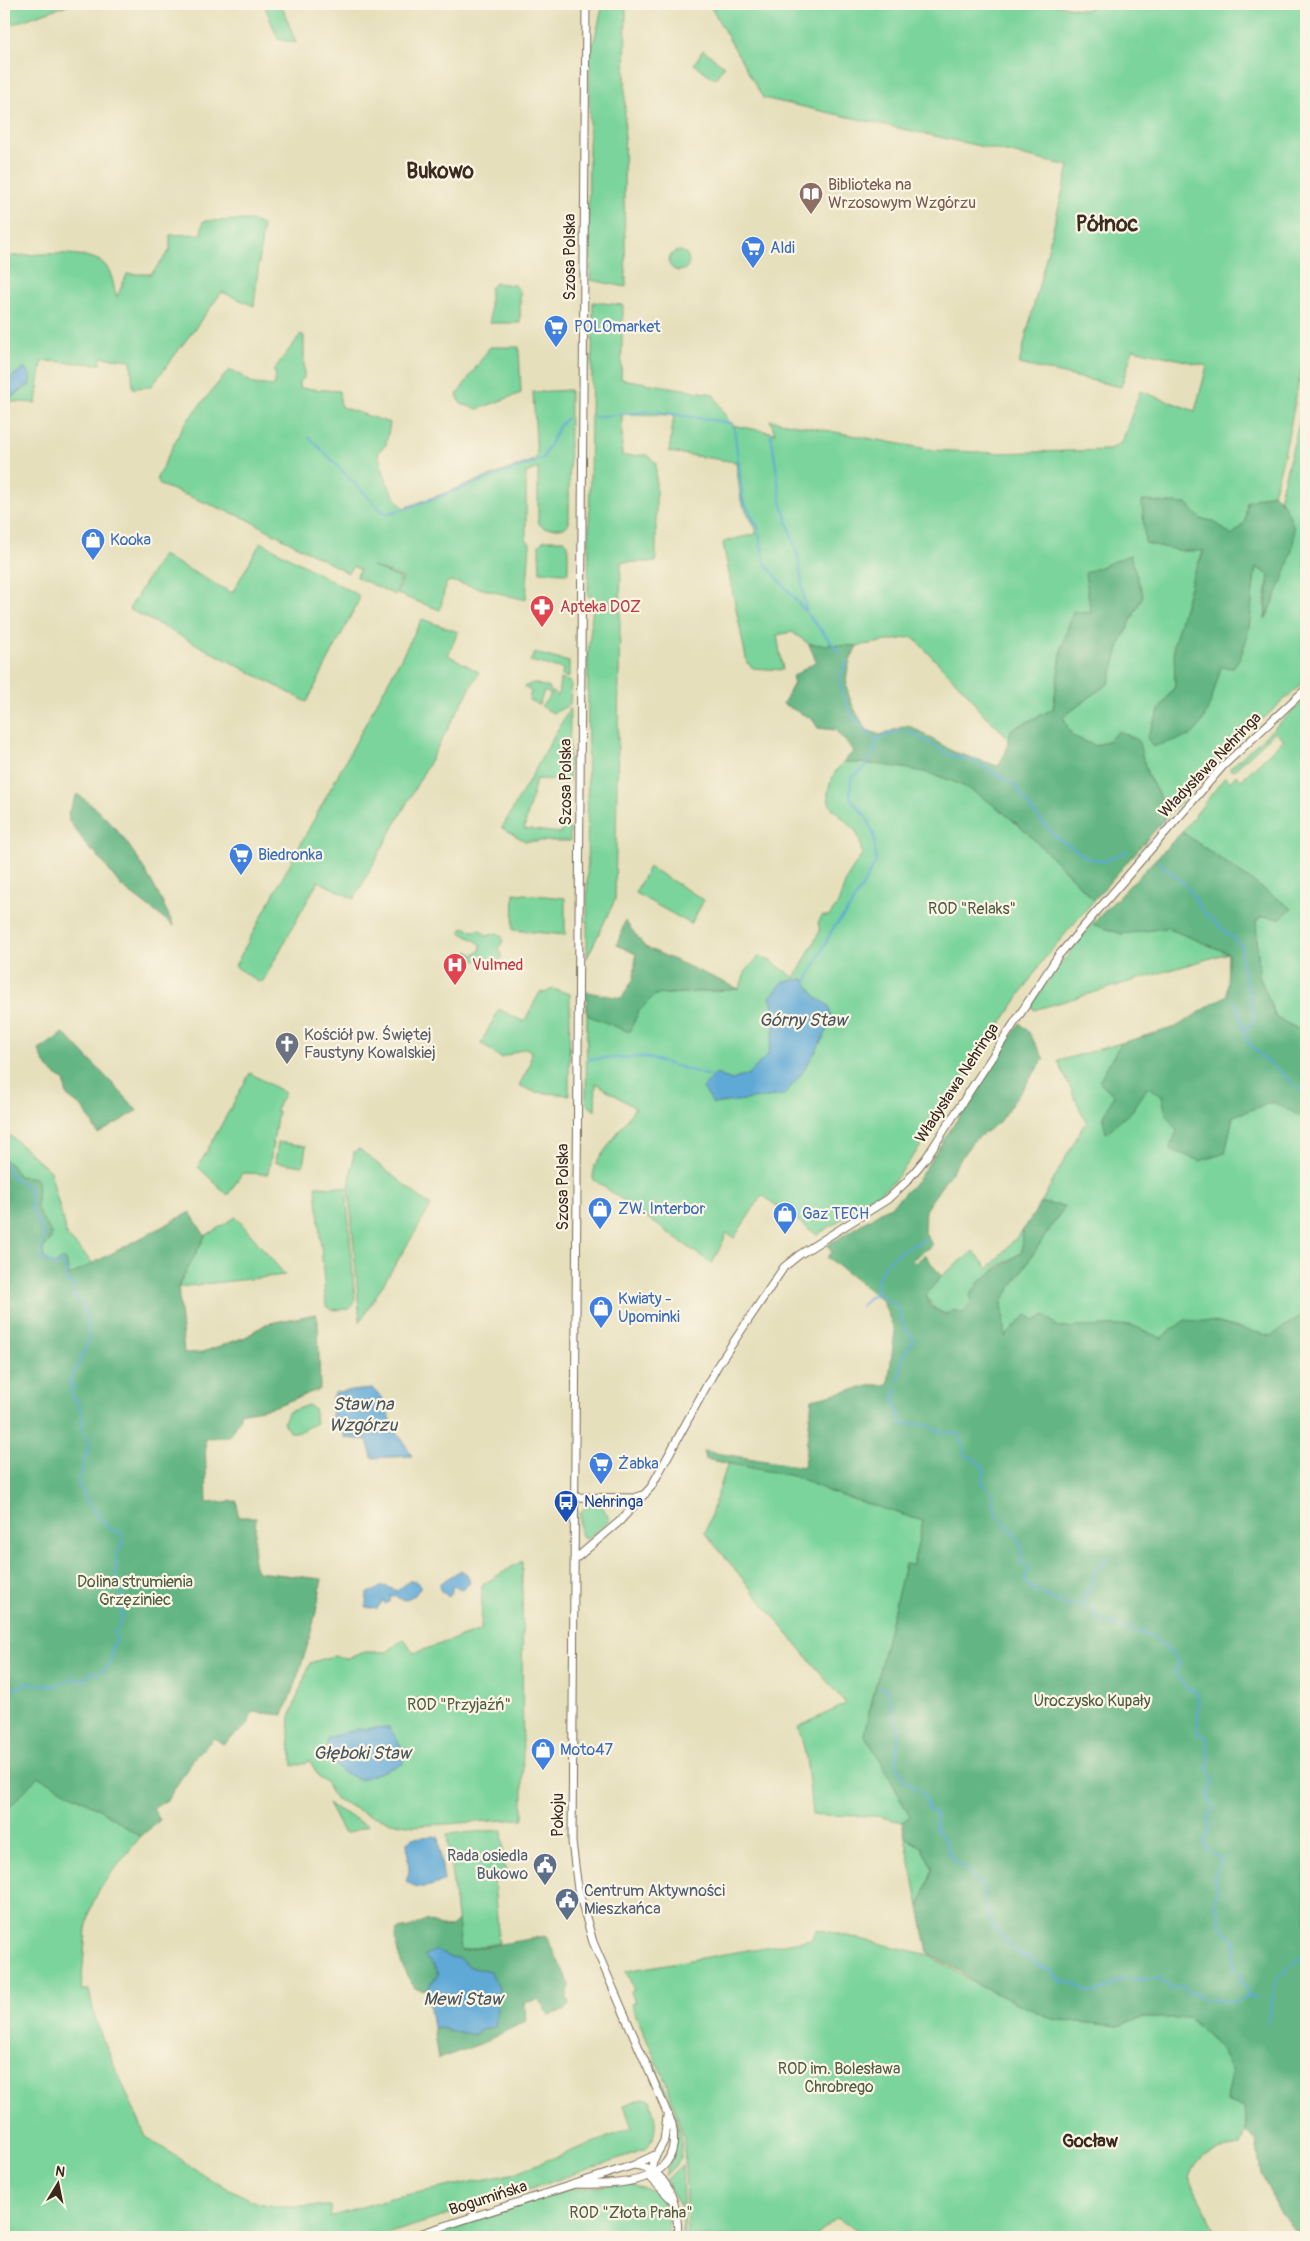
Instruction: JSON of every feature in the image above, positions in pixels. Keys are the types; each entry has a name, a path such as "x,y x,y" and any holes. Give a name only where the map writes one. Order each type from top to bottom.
{"street":[{"name":"Szosa Polska","path":"574,1560 586,4"},
{"name":"Władysława Nehringa","path":"574,1560 620,1521 645,1494 659,1475 718,1365 782,1270 799,1255 876,1207 908,1179 932,1148 1058,956 1223,766 1306,688"},
{"path":"574,1497 633,1498 645,1494"},
{"name":"Pokoju","path":"574,1560 572,1842 577,1883 593,1942 674,2133 673,2148 667,2163 653,2173"},
{"name":"Pokoju","path":"653,2173 657,2154 664,2141 667,2113"},
{"name":"Bogumińska","path":"410,2237 634,2165 657,2154"},
{"path":"634,2165 653,2173 673,2201 678,2214 678,2237"},
{"name":"Bogumińska","path":"574,2184 635,2180 653,2173"}],"green space":[{"path":"4,4 70,4 4,27"},
{"path":"264,4 281,4 296,43 278,39"},
{"path":"603,4 626,4 624,193 626,287 590,280 591,246 588,245 590,48 594,42"},
{"path":"709,4 1052,4 1085,10 1097,4 1306,4 1306,350 1287,440 1273,493 1247,502 1245,522 1232,536 1214,521 1200,519 1187,504 1182,551 1204,550 1193,576 1174,644 1175,686 1160,709 1147,737 1153,746 1169,740 1190,736 1212,696 1221,667 1247,632 1256,567 1269,575 1265,604 1266,618 1275,598 1285,505 1279,499 1306,398 1306,680 1264,718 1240,736 1164,820 1165,806 1148,776 1143,761 1119,731 1109,740 1096,746 1072,736 1063,717 1109,683 1120,644 1143,595 1091,614 1073,612 1062,648 1053,709 1011,730 1009,738 978,709 971,697 913,637 857,646 809,644 792,632 777,635 783,670 753,668 747,663 723,544 725,541 756,534 756,529 741,501 736,462 669,452 674,415 622,414 622,456 647,455 656,463 656,562 621,562 615,900 587,958 588,656 593,606 592,596 588,596 593,302 623,305 621,379 713,394 731,425 775,433 770,420 933,450 996,453 1109,450 1122,442 1140,391 1195,411 1207,366 1133,349 1121,387 1019,364 1069,166 763,98"},
{"path":"703,50 724,66 715,79 694,64"},
{"path":"252,220 263,226 254,306 222,292 151,387 133,388 131,360 101,357 100,364 42,361 36,403 4,401 21,391 9,379 4,380 4,257 71,254 96,259 107,267 117,297 127,274 151,274 170,250 170,235 201,234 203,221"},
{"path":"679,251 686,254 689,261 686,268 679,271 672,268 669,261 672,254"},
{"path":"495,283 514,285 520,291 520,323 490,323 490,288"},
{"path":"301,334 304,336 304,378 299,382 299,388 339,391 341,407 390,423 386,445 378,452 390,489 404,508 534,460 537,456 533,392 570,390 569,524 564,528 544,528 538,523 538,468 526,473 526,539 530,543 526,600 451,581 446,583 440,610 397,594 403,578 372,566 401,579 395,595 356,577 360,570 353,566 348,573 245,518 160,485 157,478 183,426 228,371 234,371 254,384 274,386 276,374 273,371"},
{"path":"490,347 519,347 521,393 478,409 461,404 457,395"},
{"path":"1273,493 1287,511 1294,528 1294,534 1291,554 1279,589 1265,619 1269,575 1256,567 1248,633 1240,658 1233,668 1221,667 1210,704 1197,730 1191,735 1153,747 1147,737 1160,709 1175,686 1174,644 1193,576 1204,551 1182,551 1145,543 1142,501 1188,504 1200,519 1214,521 1232,536 1245,522 1247,502"},
{"path":"544,540 564,540 568,544 568,573 540,572 539,545"},
{"path":"261,542 358,595 359,600 307,702 129,609 162,555 232,593"},
{"path":"1130,555 1143,595 1120,644 1109,683 1063,717 1072,736 1096,746 1109,740 1119,731 1138,740 1148,776 1165,806 1164,820 1094,900 1028,833 971,790 939,776 912,769 843,762 854,751 835,730 818,728 812,719 783,704 794,683 792,677 816,661 809,644 857,646 848,670 847,690 854,709 867,730 880,735 908,725 954,752 998,766 1006,752 1011,730 1053,709 1062,648 1073,611 1091,613 1085,573"},
{"path":"422,619 458,632 448,655 479,672 354,899 318,881 263,981 258,982 235,966"},
{"path":"535,653 569,662 569,678 562,676 563,669 530,661"},
{"path":"560,679 571,682 570,705 553,713 541,706 551,695 544,691 539,705 529,700 531,691 524,687 533,683 550,688 550,691 558,696"},
{"path":"1306,699 1306,1033 1276,1018 1259,975 1256,921 1261,917 1280,918 1291,909 1182,832 1225,777 1230,782 1236,775 1241,780 1284,739 1275,732 1233,771 1229,769"},
{"path":"570,708 569,781 536,779 524,829 561,833 562,827 570,828 570,841 525,841 502,828"},
{"name":"ROD \"Relaks\"","path":"843,762 912,769 939,776 971,790 1009,817 1027,833 1094,900 1043,960 918,1150 895,1180 868,1202 817,1235 762,1195 734,1238 727,1233 712,1264 593,1179 594,1166 635,1108 596,1083 595,1111 586,1103 587,1015 629,1031 639,1011 655,995 739,989 746,971 759,956 771,961 795,978 820,931 818,923 822,916 829,916 838,904 847,878 862,854 858,835 833,809 828,797 832,778"},
{"path":"77,794 109,821 134,853 174,926 121,886 94,851 91,851 69,821 68,813"},
{"path":"1182,832 1292,909 1280,918 1261,917 1256,921 1259,975 1276,1018 1306,1033 1306,1119 1273,1102 1233,1116 1225,1153 1200,1161 1169,1149 1177,1131 1166,1115 1162,1095 1148,1087 1132,1111 1106,1133 1103,1119 1114,1095 1099,1081 1121,1043 1176,1027 1227,995 1228,953 1167,928 1122,934 1092,924"},
{"path":"649,867 704,900 691,924 635,893"},
{"path":"514,893 565,898 565,935 513,930"},
{"path":"625,921 645,947 739,989 655,995 639,1011 629,1032 587,1015 586,992 622,998 634,978 636,954 617,945"},
{"path":"1092,924 1122,934 1167,928 1228,953 1034,1010 1031,1006 1046,983"},
{"path":"464,927 474,931 480,930 487,936 497,933 502,936 503,941 499,948 502,957 500,962 497,964 488,961 484,964 480,960 471,961 467,957 458,954 460,952 466,954 468,951 474,955 480,951 481,944 460,932"},
{"path":"553,989 570,994 569,1095 534,1092 519,1085 530,1065 531,1051 525,1048 501,1058 481,1043 499,1009 524,1022 540,992 545,993"},
{"name":"Uroczysko Kupały","path":"1020,1023 1028,1031 1044,1059 999,1122 972,1142 925,1210 924,1231 932,1245 912,1260 915,1263 925,1255 941,1276 926,1295 930,1306 945,1315 953,1310 963,1313 972,1302 970,1295 980,1281 1022,1252 1023,1230 1041,1203 1065,1206 1002,1301 1005,1337 1026,1315 1036,1321 1045,1315 1059,1328 1131,1325 1161,1338 1185,1320 1214,1322 1271,1336 1299,1317 1306,1315 1306,2237 1302,2237 1281,2213 1261,2173 1256,2141 1246,2130 1244,2107 1227,2101 1232,2073 1218,2045 1189,2018 1143,2018 1117,2026 1052,2019 980,1986 961,1972 928,1953 919,1907 933,1868 921,1847 905,1837 902,1822 910,1817 881,1761 864,1734 905,1564 913,1565 923,1521 830,1492 798,1477 705,1459 703,1451 804,1467 812,1399 873,1385 888,1385 895,1331 882,1300 827,1257 832,1253 828,1245 892,1205 917,1181"},
{"path":"64,1033 137,1111 98,1134 84,1109 67,1096 64,1080 48,1068 39,1050"},
{"path":"1121,1043 1099,1081 1114,1095 1103,1119 1132,1111 1148,1087 1162,1095 1170,1120 1183,1134 1225,1153 1233,1116 1273,1102 1306,1119 1306,1315 1299,1317 1271,1336 1214,1322 1161,1338 1131,1325 1059,1328 1045,1315 1005,1338 1002,1301 1064,1207 1041,1203 1083,1126 1087,1124 1058,1061"},
{"path":"250,1073 285,1093 275,1111 278,1111 268,1174 242,1173 228,1195 198,1167"},
{"path":"4,1130 50,1171 67,1236 94,1264 155,1374 203,1352 246,1337 266,1324 316,1314 318,1322 201,1416 203,1510 234,1710 153,1776 168,1799 158,1805 107,1813 140,1837 100,1888 91,1907 86,1929 81,1990 89,1990 101,2035 146,2137 215,2182 258,2203 275,2206 330,2206 330,2217 391,2198 511,2174 632,2128 624,2105 643,2098 650,2100 655,2119 655,2131 646,2149 528,2190 377,2237 4,2237"},
{"path":"278,1142 306,1146 303,1166 275,1162"},
{"path":"359,1149 431,1206 360,1322 349,1187 354,1152"},
{"name":"Dolina strumienia Grzęziniec","path":"4,1159 15,1169 18,1176 33,1177 38,1181 37,1209 51,1233 51,1238 43,1250 44,1258 55,1265 62,1259 66,1260 69,1276 190,1212 205,1236 178,1287 184,1353 203,1352 246,1337 266,1324 316,1314 318,1322 320,1389 273,1407 240,1413 240,1419 228,1437 205,1438 207,1503 237,1501 238,1517 256,1517 253,1564 258,1572 322,1579 307,1648 296,1682 283,1715 252,1712 248,1725 223,1744 214,1738 194,1758 168,1799 153,1809 160,1820 140,1837 106,1813 38,1776 8,1809 4,1817"},
{"path":"316,1186 346,1187 355,1300 350,1309 331,1310 326,1306"},
{"path":"236,1217 285,1275 178,1287 205,1236"},
{"path":"1023,1230 1022,1252 997,1267 962,1314 940,1312 932,1306 926,1295 941,1276 974,1251 988,1269"},
{"path":"308,1405 314,1409 316,1423 298,1432 289,1432 284,1422 288,1412"},
{"path":"728,1463 798,1477 830,1492 923,1521 913,1565 905,1565 864,1734 881,1761 910,1817 902,1822 877,1816 812,1815 806,1759 798,1727 846,1704 705,1533"},
{"path":"589,1503 602,1506 610,1520 587,1539 583,1538 580,1533 580,1513"},
{"name":"ROD \"Przyjaźń\"","path":"522,1561 523,1819 413,1826 391,1822 366,1814 334,1798 326,1782 320,1779 310,1761 293,1766 289,1734 290,1716 310,1663 332,1656 348,1658 365,1652 387,1652 404,1639 414,1653 481,1630 482,1585"},
{"path":"328,1804 368,1826 344,1834"},
{"path":"502,1830 506,1879 494,1882 499,1943 461,1951 447,1834"},
{"path":"905,1837 921,1847 933,1868 919,1907"},
{"path":"426,1920 441,1926 452,1927 458,1920 461,1951 546,1936 570,1985 567,1997 569,2004 564,2011 549,2015 538,1999 525,2003 526,2021 480,2044 438,2059 433,2027 475,2035 481,2030 495,2026 491,1972 470,1967 458,1958 450,1957 436,1950 433,1964 438,1974 427,1990 415,1988 400,1960 396,1937 397,1930 409,1928"},
{"name":"ROD im. Bolesława Chrobrego","path":"817,1929 929,1955 980,1986 1052,2019 1117,2026 1143,2018 1189,2017 1218,2045 1232,2073 1227,2101 1244,2107 1246,2130 1241,2147 1216,2151 1203,2157 1197,2162 1189,2178 1219,2237 867,2237 837,2218 814,2237 687,2237 684,2138 668,2087 631,2004 635,2002 631,1992 634,1990 626,1971 812,1939"},
{"path":"648,2057 651,2058 672,2107 682,2147 681,2159 665,2176 675,2151 675,2127 664,2091"},
{"path":"682,2165 684,2237 682,2237 681,2208 666,2180"},
{"name":"ROD \"Złota Praha\"","path":"630,2183 652,2191 662,2200 667,2211 668,2237 421,2237 566,2190"}],"water":[{"path":"24,368 30,374 30,385 4,401 4,380 9,379"},
{"name":"Górny Staw","path":"804,979 816,997 829,1006 832,1021 800,1076 784,1095 713,1104 703,1088 716,1074 732,1080 749,1074 768,1054 777,1017 770,997 784,981"},
{"name":"Staw na Wzgórzu","path":"373,1389 383,1399 391,1421 412,1456 372,1458 367,1440 345,1438 342,1427 332,1425 332,1397 336,1392"},
{"path":"461,1570 467,1574 470,1583 463,1589 452,1586 452,1593 449,1597 440,1590 440,1583"},
{"path":"409,1581 415,1581 420,1585 415,1595 404,1600 391,1595 390,1602 385,1604 383,1600 377,1609 366,1607 367,1593 383,1586 397,1591"},
{"name":"Głęboki Staw","path":"389,1727 403,1749 403,1764 359,1780 341,1771 327,1757 327,1738 358,1729"},
{"path":"438,1837 444,1881 429,1886 415,1886 406,1881 409,1872 407,1842 412,1838"},
{"name":"Mewi Staw","path":"436,1950 450,1957 458,1958 470,1967 491,1972 499,1989 495,2026 481,2030 475,2035 433,2027 427,1990 438,1974 433,1964 424,1956"}],"waterway":[{"path":"4,10 14,4"},
{"path":"594,417 652,411 732,423"},
{"path":"309,437 385,514 405,509 538,461 543,458 560,425 567,418"},
{"path":"734,427 743,500 759,529"},
{"path":"771,434 781,501 798,557 806,612"},
{"path":"759,533 765,563 840,653"},
{"path":"847,661 840,678 841,689 847,706 857,722 870,735 877,739 900,731 912,733 952,756 973,761 1015,785 1031,809 1055,836 1089,859 1105,861 1127,851"},
{"path":"805,985 832,930 849,909 876,862 874,835 867,818 850,797 851,778 866,766 874,751 877,739"},
{"path":"1158,861 1187,886 1203,912 1242,946 1241,961 1255,1019 1245,1031"},
{"path":"1236,1003 1248,1042 1261,1056 1306,1094"},
{"path":"586,1059 645,1057 713,1077"},
{"path":"4,1161 13,1178 29,1187 32,1210 45,1236 41,1246 41,1259 56,1266 61,1263 65,1265 66,1282 73,1284 73,1297 81,1300 86,1315 89,1335 85,1351 69,1382 74,1388 70,1392 79,1406 82,1415 82,1431 91,1443 86,1448 89,1454 84,1457 83,1469 78,1479 83,1494 91,1507 112,1531 121,1532 124,1543 120,1548 116,1564 116,1586 122,1594 118,1605 123,1617 115,1633 117,1644 111,1646 112,1658 109,1664 100,1673 91,1673 83,1681 73,1678 57,1686 25,1683 19,1689 14,1687 7,1694 4,1694"},
{"path":"877,1293 879,1274 891,1259 908,1247 926,1240"},
{"path":"861,1307 869,1297 877,1293 897,1306 904,1327 913,1338 902,1361 898,1381"},
{"path":"896,1388 894,1395 901,1424 923,1424 940,1432 959,1434 966,1457 972,1458 981,1465 985,1471 982,1482 992,1495 996,1513 1018,1539 1021,1545 1021,1562 1030,1567 1025,1582 1031,1588 1068,1606 1082,1603 1096,1614 1096,1619 1148,1635 1161,1644 1180,1663 1174,1673 1188,1689 1196,1691 1199,1703 1197,1733 1206,1737 1209,1761 1207,1767 1214,1779 1208,1800 1213,1805 1211,1813 1206,1819 1210,1823 1209,1832 1203,1841 1207,1849 1221,1859 1214,1877 1218,1888 1213,1903 1219,1909 1219,1919 1222,1927 1235,1940 1234,1969 1242,1976 1240,1983 1247,1985 1246,1989 1249,1996 1256,1999"},
{"path":"1082,1603 1098,1568 1110,1557"},
{"path":"880,1688 886,1689 899,1727 896,1762 906,1782 924,1794 928,1808 937,1816 935,1828 945,1840 951,1857 984,1888 986,1911 996,1929 1018,1953 1034,1959 1036,1964 1052,1971 1061,1982 1070,1981 1088,1992 1097,1993 1124,1979 1159,1979 1173,1990 1184,1986 1186,1993 1195,1993 1203,2000 1235,2002 1249,1996"},
{"path":"1267,2024 1276,1981 1283,1972 1306,1956"}],"place":[{"name":"Biblioteka na Wrzosowym Wzgórzu","path":"811,215"},
{"name":"Aldi","path":"753,269"},
{"name":"POLOmarket","path":"556,348"},
{"name":"Kooka","path":"93,561"},
{"name":"Apteka DOZ","path":"542,628"},
{"name":"Biedronka","path":"241,876"},
{"name":"Vulmed","path":"455,986"},
{"name":"Kościół pw. Świętej Faustyny Kowalskiej","path":"287,1065"},
{"name":"ZW. Interbor","path":"600,1230"},
{"name":"Gaz TECH","path":"785,1235"},
{"name":"Kwiaty - Upominki","path":"601,1329"},
{"name":"Żabka","path":"601,1485"},
{"name":"Nehringa","path":"566,1523"},
{"name":"Moto47","path":"543,1771"},
{"name":"Rada osiedla Bukowo","path":"545,1886"},
{"name":"Centrum Aktywności Mieszkańca","path":"567,1921"}],"district":[{"name":"Bukowo","path":"440,171"},
{"name":"Północ","path":"1107,224"},
{"name":"Gocław","path":"1090,2141"}]}
